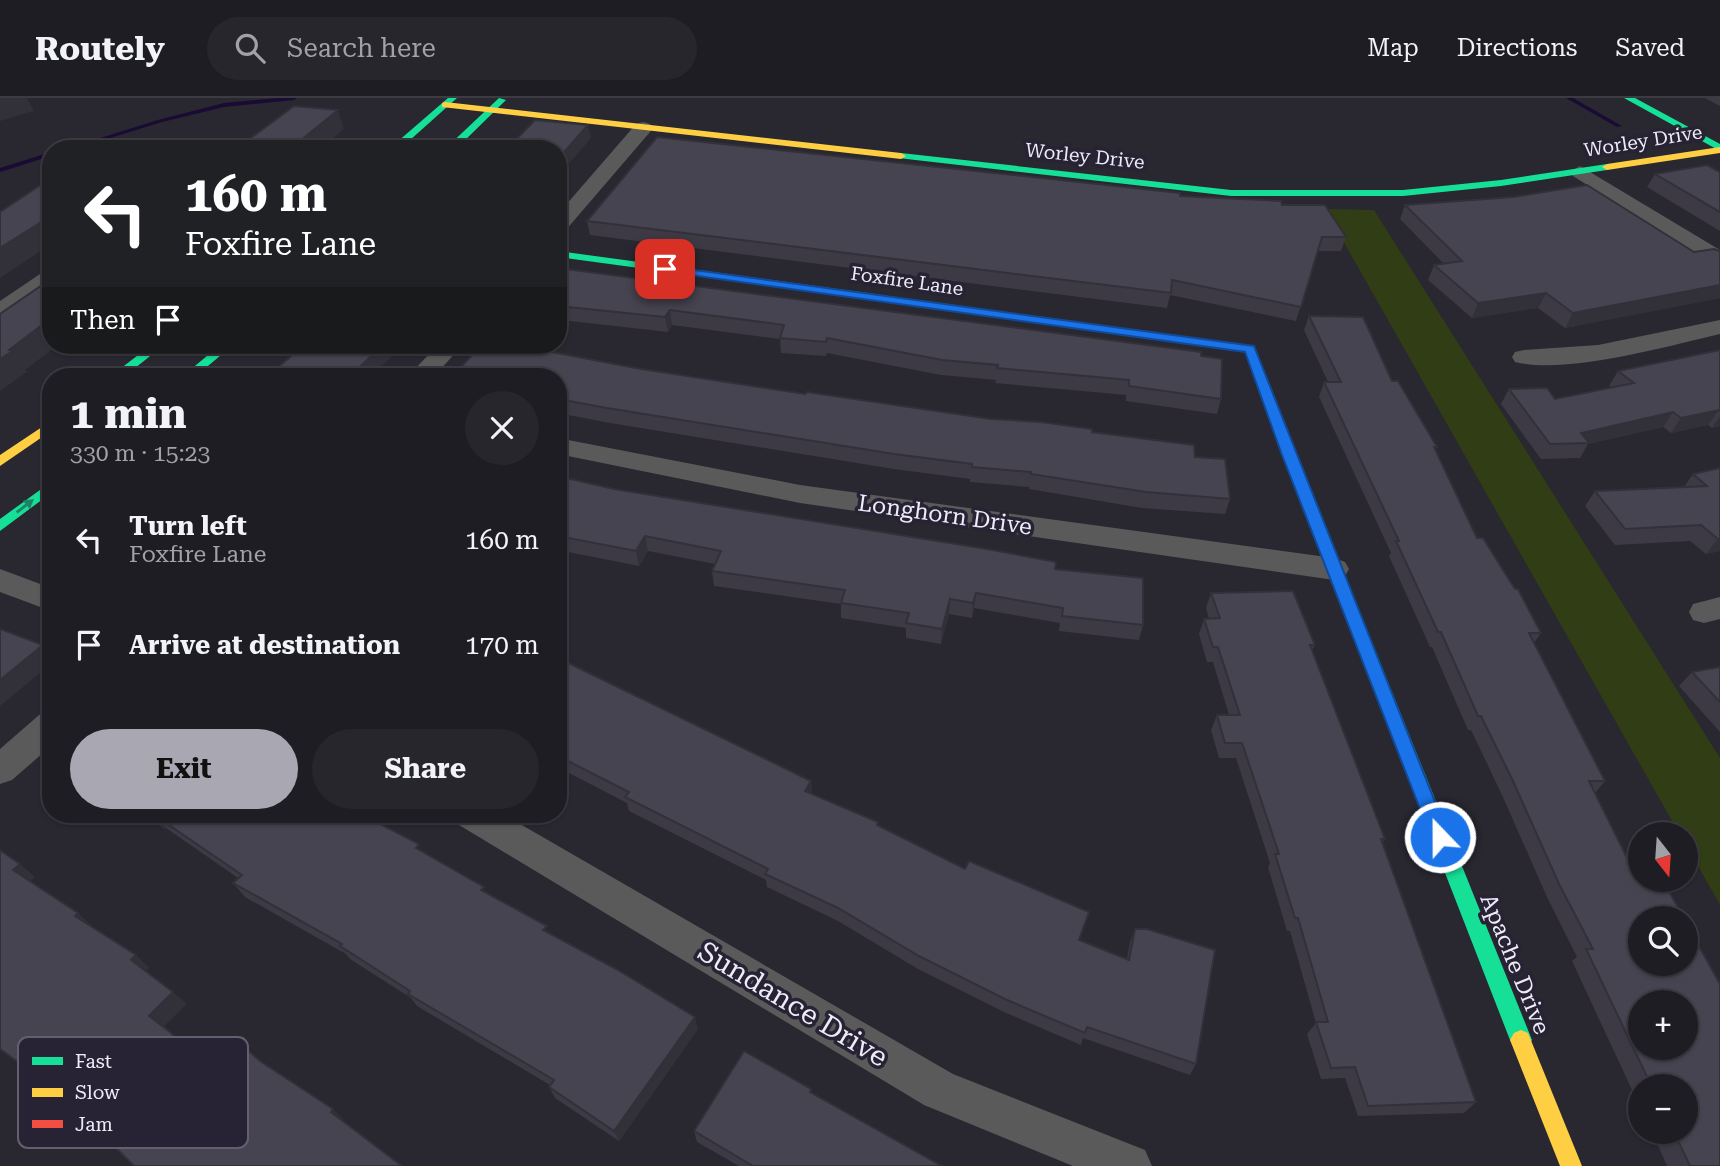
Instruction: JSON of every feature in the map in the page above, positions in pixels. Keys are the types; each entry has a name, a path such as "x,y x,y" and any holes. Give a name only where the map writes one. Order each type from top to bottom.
{"street":[{"path":"460,140 505,98"},
{"path":"1628,98 1720,149"},
{"path":"405,140 449,102"},
{"name":"Worley Drive","path":"449,102 491,111 1231,193 1403,193 1501,183 1720,149"},
{"path":"567,217 643,128"},
{"path":"1580,172 1720,259"},
{"name":"Foxfire Lane","path":"567,255 1250,349"},
{"path":"0,312 42,282"},
{"path":"1524,357 1556,358 1603,352 1720,327"},
{"name":"Apache Drive","path":"1250,349 1334,569 1571,1166"},
{"path":"128,368 146,354"},
{"path":"199,368 216,354"},
{"path":"428,368 442,354"},
{"path":"0,462 42,432"},
{"name":"Longhorn Drive","path":"567,448 800,494 1334,569"},
{"path":"0,526 42,493"},
{"path":"0,580 42,596"},
{"path":"0,770 42,733"},
{"name":"Sundance Drive","path":"487,823 939,1090 1129,1166"}],"green space":[{"path":"1325,209 1374,210 1720,758 1720,905 1698,866 1698,822 1673,822"}],"building":[{"path":"294,106 338,110 301,140 248,140"},
{"path":"535,120 588,125 567,149 567,140 516,140"},
{"path":"657,137 1180,193 1180,196 1281,201 1282,205 1325,205 1346,237 1322,237 1301,307 1172,280 1171,293 587,221"},
{"path":"1707,165 1720,172 1720,212 1655,174"},
{"path":"42,184 42,222 0,248 0,212"},
{"path":"1587,185 1694,252 1714,249 1720,251 1720,285 1573,313 1546,293 1478,303 1434,265 1462,261 1405,205 1513,197"},
{"path":"567,269 1201,352 1201,356 1222,359 1221,399 1129,386 1129,380 997,368 998,365 942,360 827,338 826,342 780,338 784,325 670,310 665,317 567,307"},
{"path":"42,285 42,325 0,359 0,314"},
{"path":"1309,316 1363,317 1392,381 1398,381 1437,447 1434,447 1477,538 1483,538 1515,589 1518,589 1541,633 1529,633 1605,781 1589,781 1628,860 1628,892 1669,892 1677,906 1628,906 1628,976 1698,976 1698,944 1720,984 1720,1166 1690,1166 1680,1144 1698,1144 1698,1074 1646,1074 1639,1060 1698,1060 1698,990 1628,990 1628,1037 1586,949 1593,949 1559,884 1481,716 1478,716 1441,632 1438,632 1396,541 1399,541 1324,382 1341,382"},
{"path":"1720,350 1720,411 1681,418 1673,412 1581,433 1589,443 1550,444 1509,389 1547,388 1555,399 1634,383 1618,371"},
{"path":"294,354 373,354 359,368 277,368"},
{"path":"473,354 563,354 805,394 807,392 991,419 1041,422 1092,429 1092,432 1194,445 1195,457 1225,459 1230,499 1146,492 1031,472 972,467 972,464 894,454 567,401 567,368 460,368"},
{"path":"1720,468 1720,539 1701,525 1625,529 1595,491 1707,486 1693,474"},
{"path":"567,478 614,489 987,549 1056,562 1055,569 1143,578 1143,625 1062,616 1063,608 976,593 973,603 950,599 942,629 906,623 909,613 841,603 845,590 712,571 721,551 645,536 636,551 567,538"},
{"path":"1293,591 1315,645 1310,645 1385,839 1381,839 1476,1102 1368,1106 1355,1067 1331,1068 1316,1022 1328,1022 1298,918 1295,918 1275,854 1279,854 1242,743 1225,743 1217,715 1240,715 1218,647 1213,647 1204,619 1220,618 1211,593"},
{"path":"0,629 42,645 42,646 0,680"},
{"path":"567,662 811,781 805,791 878,822 877,825 965,869 969,861 1089,912 1079,940 1129,960 1135,929 1147,929 1215,950 1196,1064 1087,1027 1085,1033 1007,1000 919,956 838,908 765,874 768,869 625,797 629,792 567,761"},
{"path":"1720,667 1720,702 1692,672"},
{"path":"166,823 378,823 419,844 416,848 484,887 481,890 547,926 543,930 618,970 695,1017 614,1131 549,1087 554,1080 408,994 410,991 340,946 342,944 233,883 242,875"},
{"path":"0,850 20,864 13,870 78,913 75,916 136,955 131,960 173,992 149,1016 175,1037 18,1037 18,1062 0,1049"},
{"path":"248,1050 333,1109 331,1112 402,1166 134,1166 116,1148 248,1148"},
{"path":"744,1051 811,1089 810,1092 942,1166 753,1166 694,1131"}],"waterway":[{"path":"98,140 224,105 294,98"},
{"path":"1569,98 1619,126"},
{"path":"0,170 42,157"}],"traffic: fast":[{"path":"404,140 453,98"},
{"path":"1628,98 1720,148"},
{"path":"460,140 502,100"},
{"path":"901,156 1231,193 1403,193 1501,183 1607,167"},
{"path":"567,255 991,313"},
{"path":"128,368 146,354"},
{"path":"199,368 216,354"},
{"path":"1286,446 1521,1040"},
{"path":"0,526 42,493"}],"traffic: slow":[{"path":"445,105 901,156"},
{"path":"1607,167 1720,150"},
{"path":"0,462 42,432"},
{"path":"1521,1040 1571,1166"}],"traffic: jam":[{"path":"991,313 1250,349 1286,446"}],"route":[{"path":"665,269 1250,349 1289,455 1440,837"}]}
